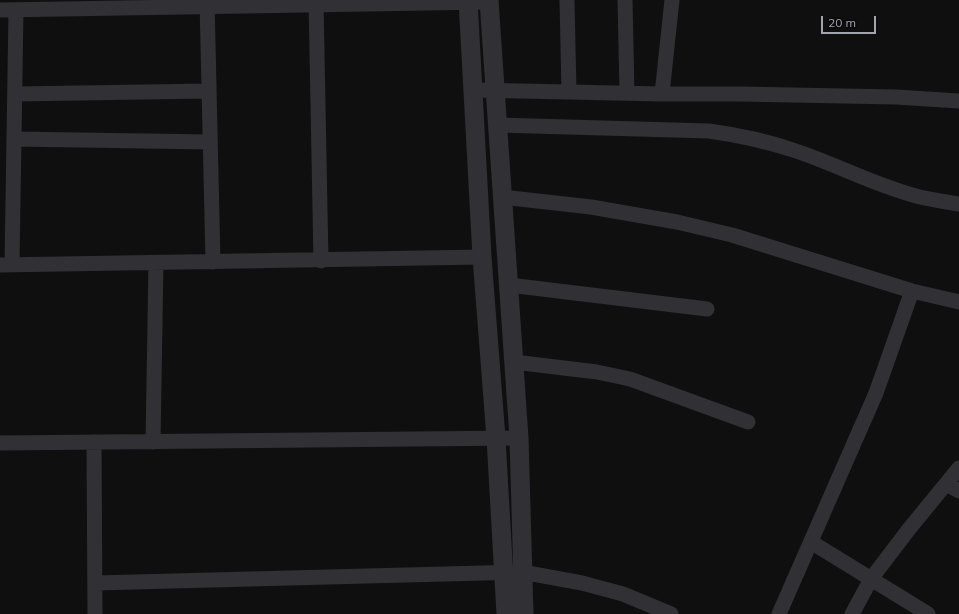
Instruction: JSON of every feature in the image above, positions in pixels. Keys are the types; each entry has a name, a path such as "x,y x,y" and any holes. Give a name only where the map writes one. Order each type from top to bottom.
{"street":[{"path":"567,0 569,92"},
{"path":"625,0 627,93"},
{"path":"662,94 672,0"},
{"path":"468,1 482,258 496,438 514,572 524,614"},
{"path":"0,10 207,3 489,1 520,438 514,572 506,614"},
{"path":"316,2 321,261"},
{"path":"207,3 213,262"},
{"path":"16,10 14,138 6,265 482,258"},
{"path":"473,90 896,97 959,101"},
{"path":"15,94 209,91"},
{"path":"497,125 710,131 730,134 794,150 863,178 920,197 959,204"},
{"path":"14,138 210,142"},
{"path":"502,197 591,207 677,222 732,236 912,291 959,302"},
{"path":"153,442 156,263"},
{"path":"509,285 707,309"},
{"path":"779,614 876,393 912,291"},
{"path":"514,362 598,372 630,379 748,422"},
{"path":"0,443 520,438"},
{"path":"94,442 95,614"},
{"path":"852,614 871,580 909,529 952,488 959,468"},
{"path":"811,542 928,614"},
{"path":"95,583 514,572 582,583 623,594 671,614"}]}
